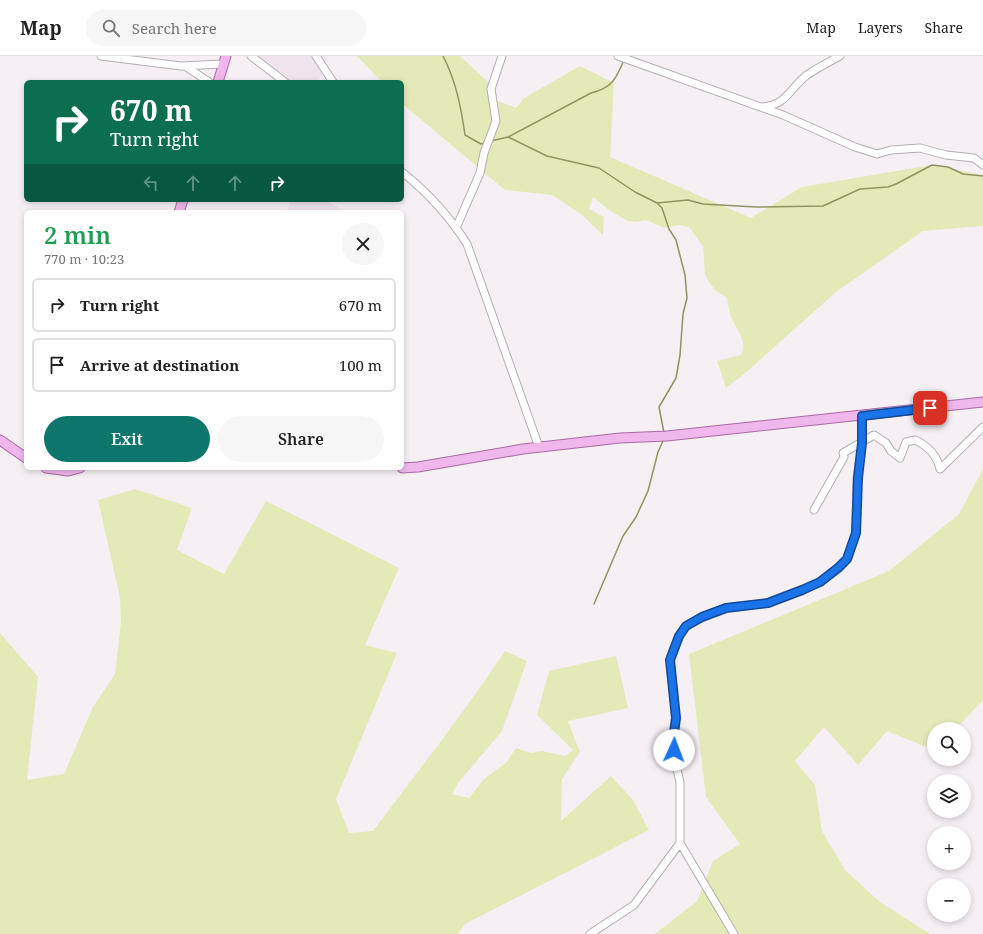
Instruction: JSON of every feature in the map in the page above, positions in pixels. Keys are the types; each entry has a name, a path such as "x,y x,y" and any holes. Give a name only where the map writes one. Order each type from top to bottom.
{"main road":[{"path":"219,80 225,60"},
{"path":"404,468 418,467 539,447 620,438 663,437 803,420 862,416 983,402"},
{"path":"0,440 24,457"}],"street":[{"path":"101,56 185,66 225,60"},
{"path":"158,63 162,56"},
{"path":"251,56 282,80"},
{"path":"316,56 332,80"},
{"path":"456,228 480,173 484,153 496,121 491,89 502,56"},
{"path":"618,56 758,108 783,115 855,147 876,154 890,150 920,148 946,155 974,158 983,165"},
{"path":"758,108 782,102 806,76 840,56"},
{"path":"185,66 206,80"},
{"path":"404,174 426,194 456,228 467,244 539,447"},
{"path":"734,934 680,843 680,782 674,754 673,740 676,718 670,660 679,636 686,626 702,617 726,608 768,603 820,582 847,559 856,533 858,478 862,443 862,416"},
{"path":"814,510 844,457 843,453 874,435 886,443 891,451 900,458 906,442 915,440 924,444 938,460 940,469 983,427"},
{"path":"590,934 634,905 680,843"}],"shaded area":[{"path":"258,56 328,56 321,76 318,80 288,80"},
{"path":"291,202 328,202 343,210 287,210"}],"green space":[{"path":"357,56 460,56 489,83 493,99 516,108 524,98 580,66 614,83 610,157 751,218 802,187 932,165 983,175 983,226 923,231 836,292 743,375 726,388 717,361 741,355 743,350 742,340 731,317 727,298 715,290 705,274 703,246 689,227 679,225 664,228 646,220 635,222 628,221 609,210 593,197 589,209 604,217 603,235 581,214 552,195 505,190 404,105 404,80 380,80"},
{"path":"983,469 983,700 963,722 927,722 927,747 887,731 858,765 824,727 795,761 815,785 822,831 845,870 880,902 930,934 655,934 697,901 713,861 740,844 706,797 689,654 889,571 959,514"},
{"path":"135,489 192,508 177,550 224,574 266,501 399,568 365,645 397,653 336,799 349,833 373,831 457,719 505,651 527,661 502,731 458,783 452,794 469,798 484,779 506,763 516,748 531,753 542,751 565,756 573,750 537,715 549,671 616,656 628,708 568,721 580,752 562,779 561,821 611,776 633,800 649,830 465,924 458,934 0,934 0,633 38,677 27,780 64,774 93,707 115,674 121,622 120,598 98,500"}],"waterway":[{"path":"443,56 448,65 457,94 465,135 481,144 485,143"},
{"path":"491,141 508,137 609,85 616,77 624,60"},
{"path":"508,137 547,156 599,168 635,192 657,203 662,208 669,229 676,240 685,275 687,298 683,314 680,355 676,378 659,407 664,433"},
{"path":"657,203 688,200 703,204 756,207 823,206 860,189 888,187 896,184 932,165 948,167 963,174 983,176"},
{"path":"594,604 623,536 636,517 648,491 658,452 663,441"}],"route":[{"path":"674,750 673,740 676,718 670,660 679,636 686,626 702,617 726,608 768,603 820,582 838,568 847,559 856,533 858,478 862,443 862,416 930,408"}]}
